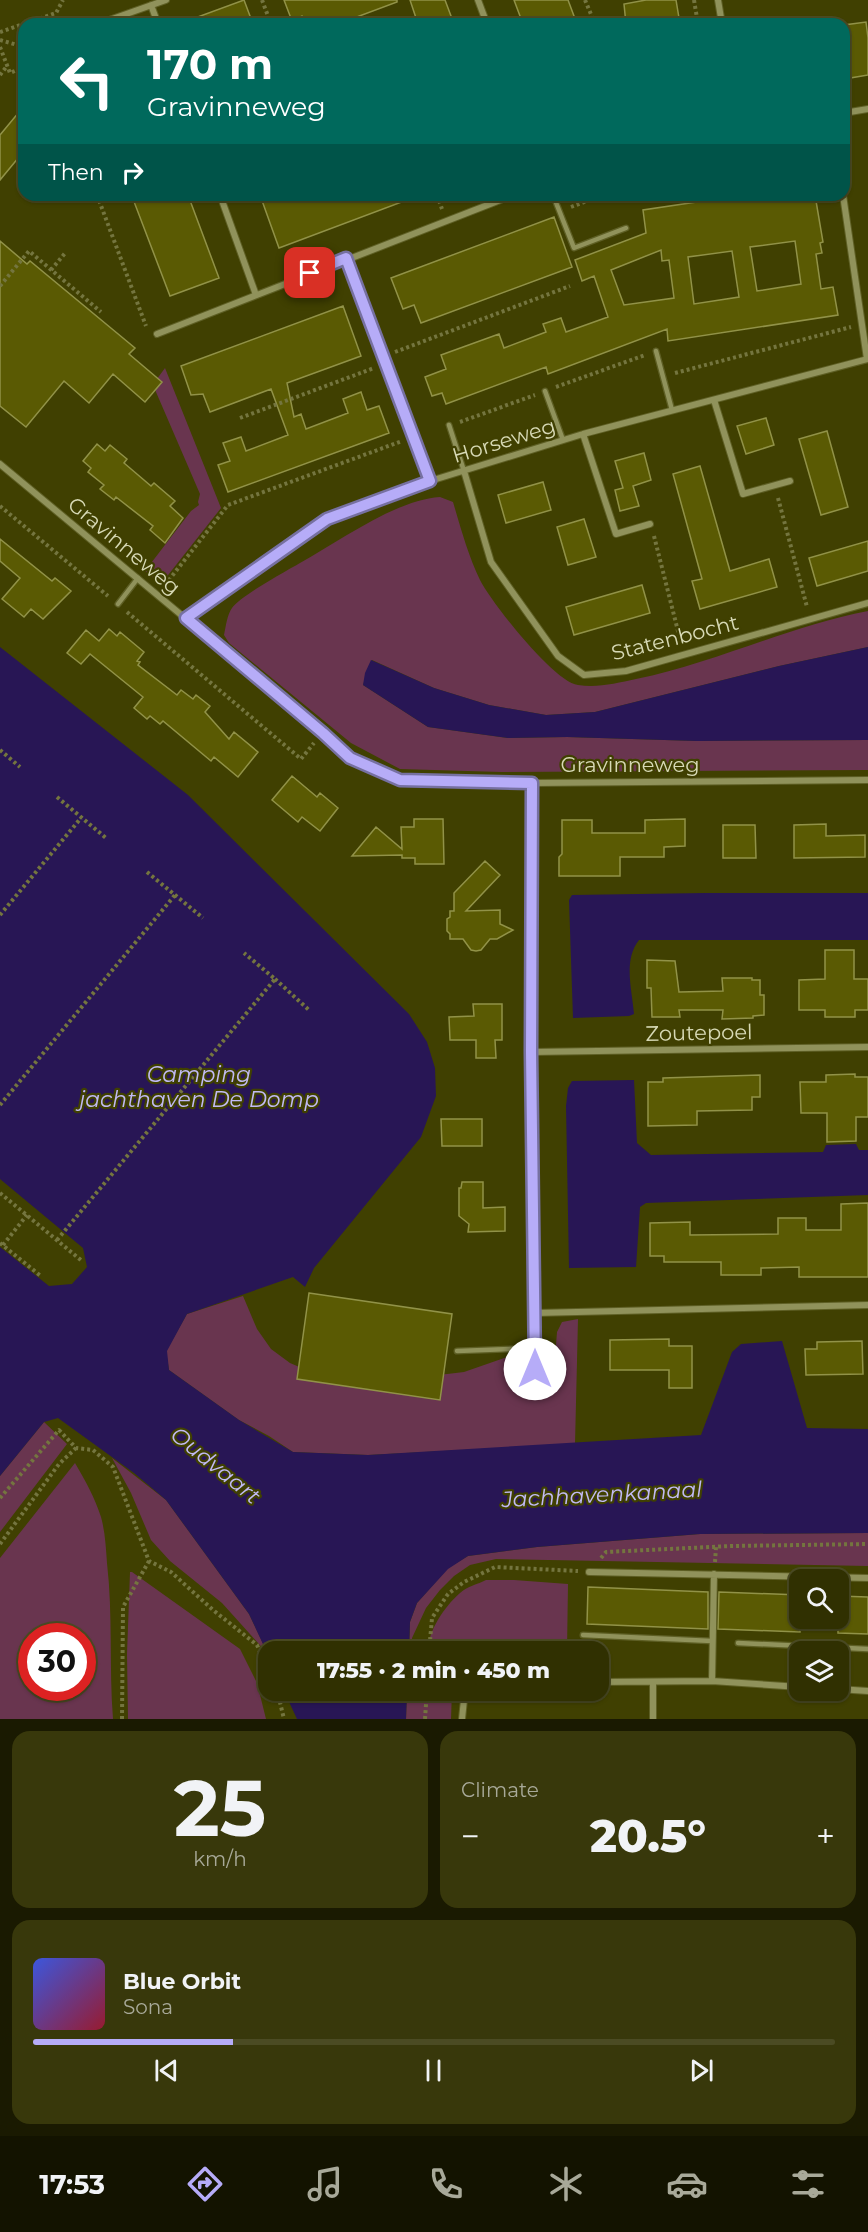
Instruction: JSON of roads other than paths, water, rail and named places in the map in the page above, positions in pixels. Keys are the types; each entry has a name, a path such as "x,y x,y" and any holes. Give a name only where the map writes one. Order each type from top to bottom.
{"street":[{"path":"115,18 166,0"},
{"path":"478,0 485,18"},
{"path":"718,0 721,18"},
{"path":"151,5 156,18"},
{"path":"850,112 868,109"},
{"path":"222,201 256,295"},
{"path":"844,201 867,359"},
{"path":"157,334 346,258 495,202"},
{"path":"346,258 430,481"},
{"name":"Horseweg","path":"186,618 327,519 430,481 583,434 867,359"},
{"path":"714,400 743,494 790,481"},
{"name":"Horseweg","path":"583,434 616,534 650,524"},
{"name":"Gravinneweg","path":"0,464 350,758 400,780 532,783 868,780"},
{"name":"Statenbocht","path":"464,471 491,562 558,656 585,675 626,671 868,603"},
{"path":"532,783 531,1052 535,1369"},
{"name":"Zoutepoel","path":"531,1052 868,1047"},
{"path":"535,1313 868,1305"},
{"path":"589,1572 868,1578"},
{"path":"712,1681 714,1574"},
{"path":"609,1682 712,1681 789,1686"},
{"path":"653,1683 653,1719"},
{"path":"849,1690 868,1691"},
{"path":"462,1719 464,1701"}],"lane":[{"path":"555,201 574,248 626,228"},
{"path":"656,351 672,410"},
{"path":"545,391 563,440"},
{"path":"449,426 464,471"},
{"path":"118,604 138,578"},
{"path":"457,1351 535,1348"},
{"path":"583,1635 712,1641"},
{"path":"738,1643 868,1649"}],"water":[{"name":"Camping jachthaven De Domp","path":"0,647 188,795 409,1014 427,1042 435,1068 436,1096 421,1137 314,1268 305,1287 293,1277 187,1314 167,1351 169,1370 239,1420 293,1452 368,1455 701,1435 732,1352 741,1344 782,1341 807,1428 868,1429 868,1533 700,1534 537,1547 468,1556 448,1569 417,1603 410,1622 409,1641 262,1641 249,1614 166,1500 134,1473 58,1418 44,1422 0,1476 0,1247 49,1286 72,1284 87,1267 83,1248 0,1179"},
{"path":"868,647 868,740 697,741 567,737 508,738 428,727 363,685 371,660 434,688 489,705 546,715 595,712 779,666"},
{"path":"868,893 868,940 639,940 634,948 630,966 634,1014 573,1018 569,900 572,895"},
{"path":"634,1080 637,1143 651,1155 823,1152 826,1145 856,1144 859,1150 868,1150 868,1195 646,1203 640,1207 636,1267 569,1268 566,1106 568,1088 572,1081"},
{"path":"289,1701 407,1701 406,1719 297,1719"}],"water label":[{"name":"Oudvaart","path":"216,1465"},
{"name":"Jachhavenkanaal","path":"602,1494"}]}
